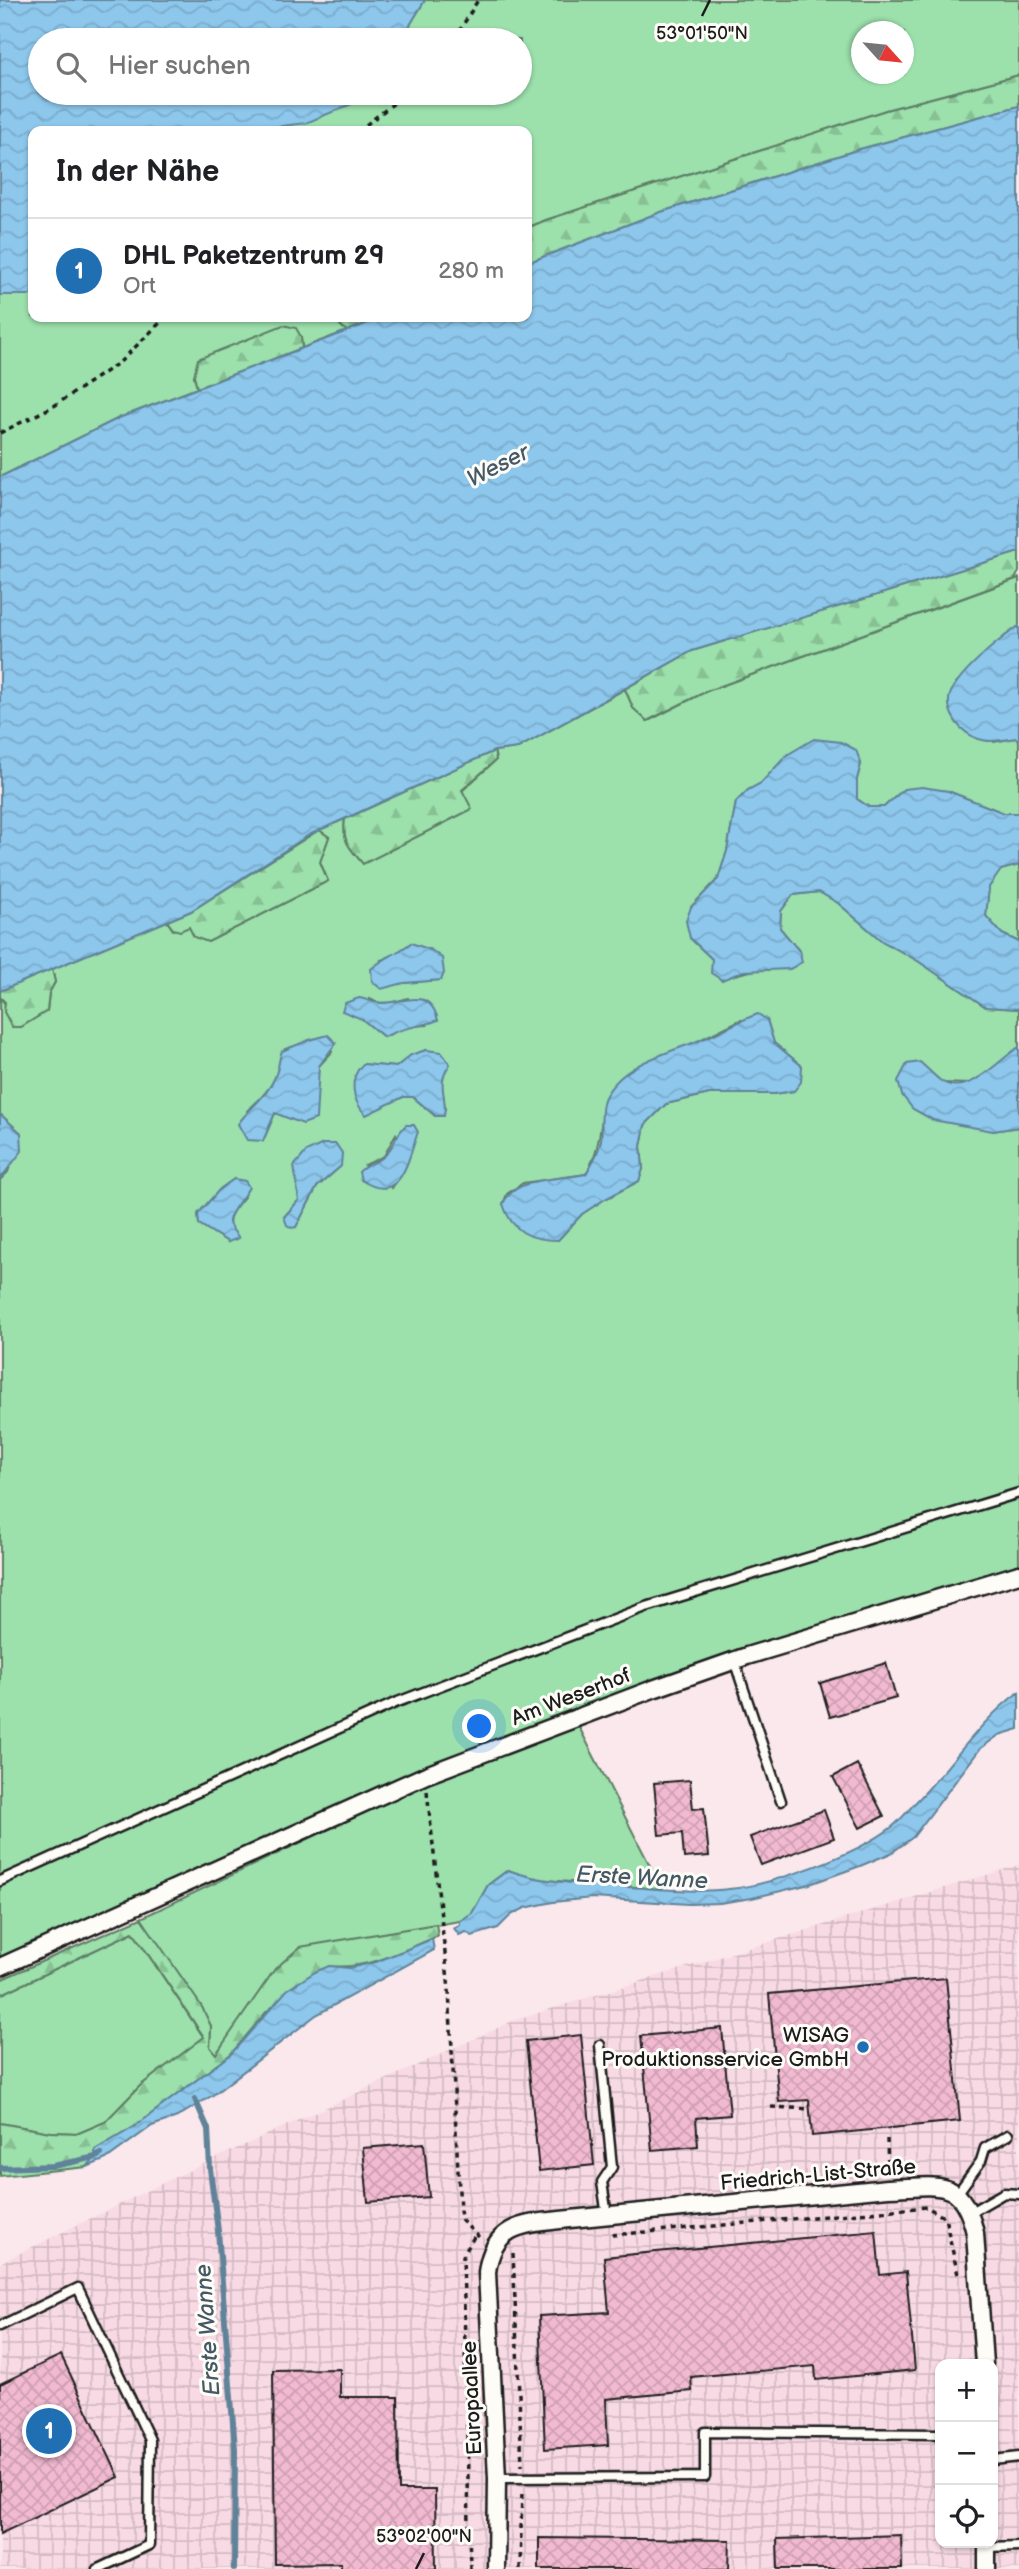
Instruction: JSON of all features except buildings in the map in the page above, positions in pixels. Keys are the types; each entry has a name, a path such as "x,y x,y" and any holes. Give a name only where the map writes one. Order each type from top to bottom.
{"street":[{"name":"Am Weserhof","path":"0,1967 426,1775 734,1660 1019,1574"},
{"name":"Friedrich-List-Straße","path":"510,2237 530,2223 888,2188 934,2186 957,2194"},
{"path":"957,2194 971,2212 980,2281 984,2359"},
{"path":"492,2249 510,2237"},
{"name":"Europaallee","path":"492,2249 487,2272 497,2478 496,2569"},
{"path":"987,2548 987,2569"}],"lane":[{"path":"0,1881 395,1703 630,1613 1019,1493"},
{"path":"734,1660 781,1801"},
{"path":"600,2045 612,2167 602,2182 607,2216"},
{"path":"957,2194 981,2161 985,2148 1008,2135"},
{"path":"971,2212 1004,2193 1019,2194"},
{"path":"0,2326 78,2288 150,2440 149,2545 98,2569"},
{"path":"497,2478 705,2477 705,2432 935,2434"},
{"path":"998,2459 1019,2457"},
{"path":"998,2545 1019,2546"}],"path":[{"path":"461,28 478,0"},
{"path":"364,126 392,105"},
{"path":"0,433 54,406 120,362 161,322"},
{"path":"426,1775 449,1989 460,2211 462,2221 492,2249"},
{"path":"787,2101 787,2107"},
{"path":"771,2107 810,2109"},
{"path":"887,2139 888,2188"},
{"path":"609,2235 927,2207 945,2218 959,2279"},
{"path":"470,2569 463,2256 475,2235"},
{"path":"510,2237 522,2477 520,2569"}],"shaded area":[{"path":"1019,1865 1019,2569 0,2569 0,2263 171,2179 515,2020"}],"green space":[{"path":"425,0 1019,0 1019,75 886,110 532,226 532,126 261,126 340,105 532,105 532,28 408,28"},
{"path":"1019,75 1019,106 860,149 658,213 532,261 532,226 886,110"},
{"path":"28,294 28,322 340,322 347,331 302,348 301,338 194,376 197,388 119,418 0,477 0,295"},
{"path":"340,322 371,322 347,331"},
{"path":"283,325 296,328 301,337 302,348 197,388 194,376 198,359"},
{"path":"1019,552 1019,572 1015,579 707,691 647,721 633,708 625,689 692,651"},
{"path":"1019,578 1019,626 956,683 994,742 1016,738 1019,740 1019,813 1004,813 948,791 904,789 884,807 869,807 857,799 857,779 861,764 787,755 761,784 748,790 736,802 727,851 718,879 691,907 690,938 712,959 721,980 751,971 801,962 800,952 780,928 781,911 793,895 819,892 838,903 882,941 918,961 986,1007 1019,1009 1019,1047 991,1071 968,1084 944,1083 993,1131 1019,1127 1019,1569 810,1629 663,1678 418,1770 0,1961 0,1180 8,1172 21,1133 0,1114 0,997 21,1027 47,1011 49,993 55,982 52,969 167,921 173,930 189,927 195,937 208,942 328,881 320,862 329,837 319,830 345,819 348,843 364,863 471,809 462,791 496,760 494,751 518,748 625,689 633,708 648,721 707,691","holes":["411,943 441,980 404,983 381,960 398,953","408,998 427,1025 408,1026 384,1037 362,1019 370,999 384,1003","740,1020 767,1020 774,1043 802,1066 793,1091 774,1094 709,1094 666,1104 645,1125 641,1146 643,1169 639,1181 582,1214 558,1240 503,1204 507,1194 523,1183 586,1174 597,1146 605,1098 687,1046","327,1036 332,1052 319,1066 303,1123 275,1113 263,1141 247,1111 270,1086 285,1049","426,1050 441,1077 445,1109 435,1116 413,1097 403,1097 366,1114 364,1064 396,1067 412,1055","396,1134 408,1158 392,1188 365,1165 384,1156","341,1166 317,1187 296,1227 284,1217 299,1200 297,1188","234,1179 244,1197 230,1214 228,1242 199,1224 198,1214 220,1189"]},
{"path":"494,751 496,760 462,790 472,809 363,864 350,848 346,839 345,819"},
{"path":"319,830 329,837 320,862 328,881 208,942 194,937 189,927 180,931 173,929 167,921 191,911"},
{"path":"1019,865 1019,942 1002,934 986,916 989,887 1000,870"},
{"path":"52,969 55,982 49,993 47,1011 21,1027 12,1027 4,1012 5,1002 0,997 0,991"},
{"path":"578,1725 662,1889 531,1879 508,1870 488,1885 472,1914 460,1921 379,1934 216,2055 210,2047 211,2026 141,1918 421,1786"},
{"path":"141,1918 202,2007 211,2026 210,2047 216,2054 275,1969 300,1947 436,1924 438,1936 371,1962 329,1966 267,2011 231,2054 134,2127 95,2150 96,2157 87,2167 0,2176 0,2123 50,2132 79,2133 105,2122 140,2086 204,2037 133,1932 0,1995 0,1980"},
{"path":"133,1932 204,2038 140,2086 105,2122 79,2133 50,2132 0,2123 0,1995"}],"water":[{"path":"0,0 425,0 408,28 28,28 28,105 349,105 306,123 282,126 28,126 28,295 0,295"},
{"name":"Weser","path":"1019,106 1019,552 692,651 518,748 494,751 309,835 191,911 0,991 0,477 119,418 371,322 532,322 532,261 658,213 860,149"},
{"path":"1019,626 1019,740 980,740 958,725 954,719 949,703 952,690 967,670"},
{"path":"814,739 841,742 856,750 861,764 857,779 857,799 869,807 884,807 904,789 922,787 948,791 1004,813 1019,813 1019,865 1001,870 989,887 986,916 1002,934 1019,942 1019,1009 986,1007 918,961 882,941 838,903 819,892 793,895 781,911 780,928 800,952 802,962 790,969 744,971 722,980 711,973 712,959 690,938 686,921 691,907 718,879 727,851 736,802 748,790 761,783 787,755"},
{"path":"411,943 431,950 442,958 444,973 441,980 404,983 381,989 372,981 371,969"},
{"path":"359,998 381,1003 422,1000 429,1003 438,1020 384,1037 362,1019 342,1011 345,1003"},
{"path":"758,1014 767,1020 774,1043 802,1066 801,1082 794,1091 774,1094 709,1094 666,1104 645,1125 641,1146 643,1169 639,1181 582,1214 558,1240 531,1236 517,1228 503,1204 517,1188 539,1181 586,1174 600,1145 605,1097 624,1074 652,1059"},
{"path":"328,1035 336,1043 319,1066 316,1119 303,1124 275,1113 263,1141 247,1140 238,1124 269,1088 282,1051"},
{"path":"1019,1047 1019,1127 993,1131 933,1120 913,1109 902,1095 898,1081 907,1064 920,1062 941,1081 962,1085 983,1075"},
{"path":"426,1050 441,1052 450,1064 443,1078 444,1116 436,1116 413,1097 403,1097 366,1115 354,1090 355,1076 363,1064 396,1067 411,1055"},
{"path":"0,1114 21,1133 22,1151 0,1179"},
{"path":"406,1125 414,1125 418,1132 400,1177 385,1188 374,1187 361,1180 359,1172 386,1154"},
{"path":"323,1144 336,1144 342,1153 341,1166 317,1187 296,1227 292,1228 287,1225 284,1217 299,1200 294,1166 306,1152"},
{"path":"234,1179 245,1181 249,1187 229,1220 239,1238 228,1242 199,1224 198,1214 220,1189"},
{"path":"1019,1692 1019,1729 999,1735 980,1749 913,1837 891,1853 860,1866 810,1884 720,1903 689,1904 592,1898 525,1908 511,1915 498,1928 472,1936 466,1932 459,1935 454,1928 472,1913 488,1885 508,1870 567,1883 704,1891 747,1886 814,1867 858,1848 895,1825 990,1717"},
{"path":"432,1939 434,1950 316,2015 213,2095 177,2117 152,2126 106,2159 87,2167 96,2157 95,2150 134,2127 231,2054 287,1990 329,1966 349,1968 376,1962"}],"waterway":[{"name":"Erste Wanne","path":"195,2099 208,2129 218,2231 235,2449 234,2569"},
{"name":"Erste Wanne","path":"0,2168 53,2166 101,2154"}],"place":[{"name":"WISAG Produktionsservice GmbH","path":"863,2047"},
{"name":"DHL Paketzentrum 29","path":"49,2431"}]}
